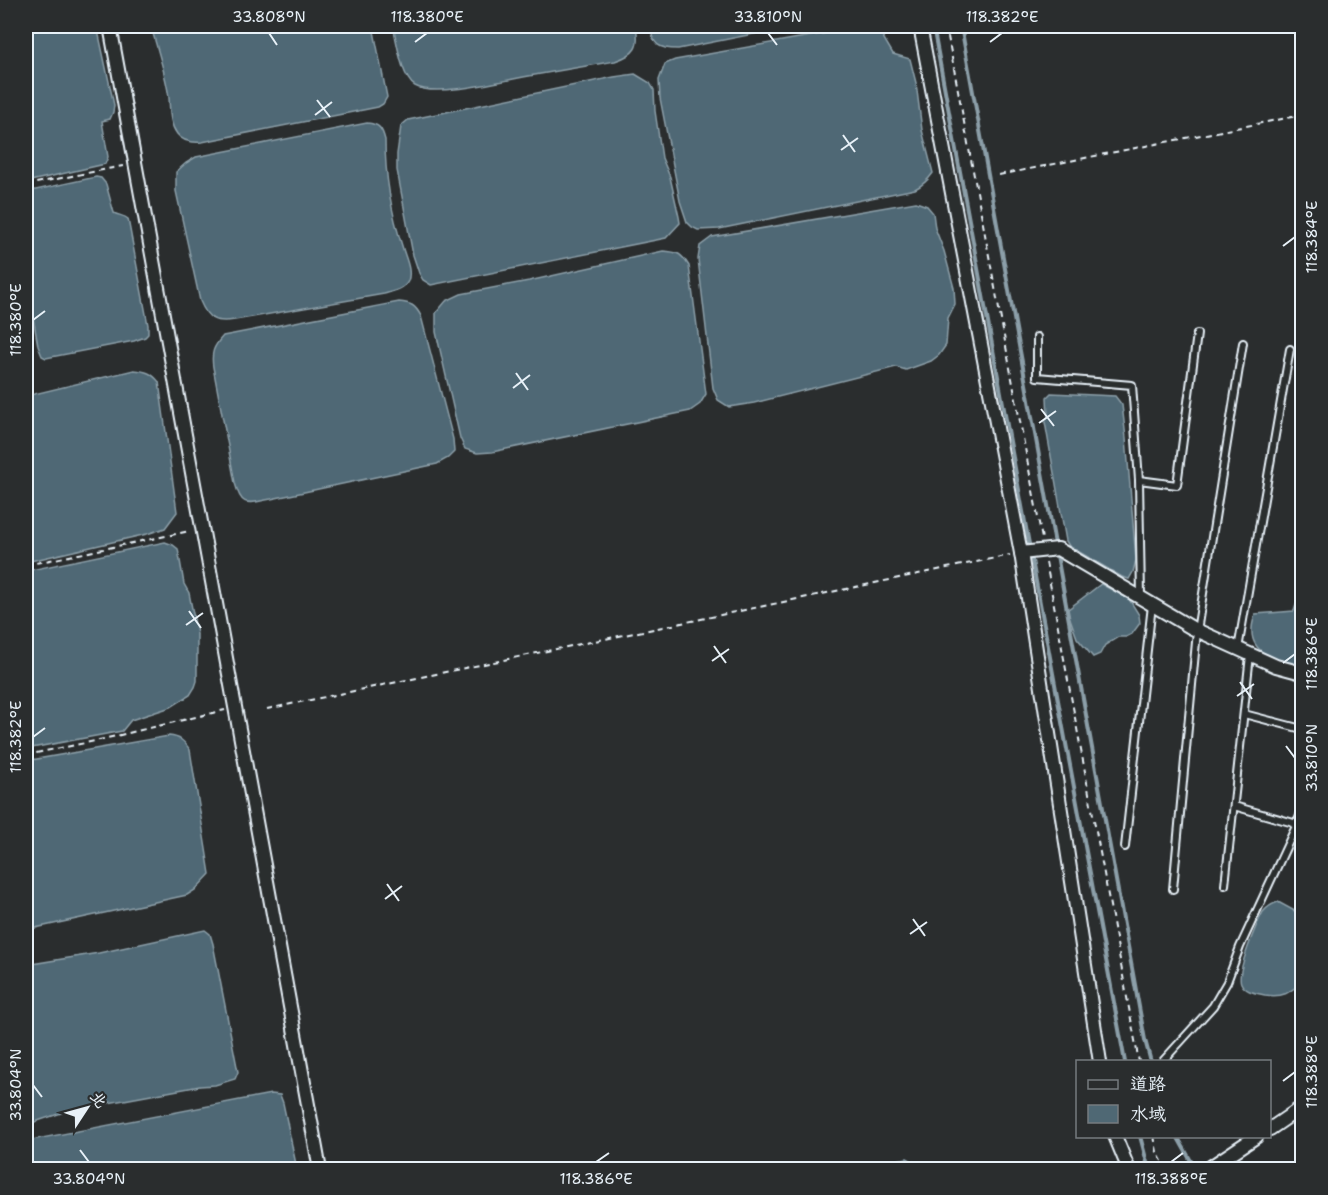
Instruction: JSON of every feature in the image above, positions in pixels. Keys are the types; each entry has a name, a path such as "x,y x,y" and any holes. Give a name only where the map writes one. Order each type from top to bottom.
{"street":[{"path":"110,26 320,1170"},
{"path":"920,26 1038,551 1100,1060"},
{"path":"1038,551 1146,601 1197,631 1276,666 1302,674"},
{"path":"1271,1128 1302,1107"},
{"path":"1115,1138 1129,1170"},
{"path":"1206,1170 1255,1138"}],"lane":[{"path":"1139,480 1177,485 1197,334"},
{"path":"1037,338 1037,376 1132,385 1146,601 1125,847"},
{"path":"1173,889 1197,631 1243,343"},
{"path":"1238,649 1290,349"},
{"path":"1225,885 1250,655"},
{"path":"1244,714 1302,729"},
{"path":"1234,806 1297,825"},
{"path":"1164,1060 1214,1006 1227,982 1240,947 1302,810"}],"path":[{"path":"999,175 1302,115"},
{"path":"26,185 135,163"},
{"path":"26,565 202,529"},
{"path":"267,709 1038,551"},
{"path":"26,755 235,708"},
{"path":"1154,1138 1157,1152 1167,1170"}],"water":[{"path":"26,26 97,26 114,105 110,119 102,121 108,157 105,164 26,182"},
{"path":"151,26 373,26 387,97 378,107 202,142 188,141 179,137 174,130 166,80"},
{"path":"393,26 636,26 637,44 628,56 615,61 470,87 438,90 415,86 410,81 403,67"},
{"path":"650,26 794,26 678,49 658,45 653,38"},
{"path":"867,26 880,32 893,54 910,59 916,83 922,130 933,173 929,178 915,189 719,229 698,230 692,227 687,222 680,201 660,98 659,80 665,64 675,60"},
{"path":"635,74 650,83 654,90 662,158 670,177 679,217 680,223 666,238 431,285 423,280 413,255 397,170 401,126 408,120"},
{"path":"367,123 379,127 385,140 386,168 395,222 409,269 406,284 384,294 235,320 222,321 209,316 200,301 176,191 176,172 196,157"},
{"path":"96,177 101,178 106,184 114,213 128,219 148,334 134,341 46,358 42,356 38,346 26,277 26,192"},
{"path":"916,202 927,206 933,213 935,228 954,288 955,304 948,318 946,345 939,355 931,361 906,370 896,367 754,403 729,407 718,400 713,388 698,259 700,246 712,237"},
{"path":"663,251 679,254 689,266 706,394 700,404 690,411 492,452 477,453 465,449 460,438 436,332 436,313 446,301 461,294"},
{"path":"399,302 412,305 421,316 453,439 454,452 437,464 257,502 243,501 235,483 213,367 214,350 223,336"},
{"path":"134,370 148,373 159,382 177,512 165,528 147,534 26,562 26,396"},
{"path":"1051,393 1115,396 1122,405 1136,560 1129,579 1069,546 1066,541 1045,422 1048,417 1047,397"},
{"path":"165,542 178,549 197,634 197,681 190,695 171,707 131,720 122,731 26,749 26,571"},
{"path":"1101,584 1129,599 1139,615 1140,623 1132,634 1118,637 1105,645 1100,654 1093,657 1077,638 1067,610"},
{"path":"1302,587 1302,667 1277,660 1262,652 1256,646 1252,629 1255,614 1294,611"},
{"path":"169,736 181,740 190,750 210,874 187,895 26,930 26,761"},
{"path":"1278,902 1302,915 1302,982 1285,994 1271,996 1248,990 1241,983 1240,977 1248,948 1263,912"},
{"path":"205,930 210,934 213,944 238,1072 235,1079 215,1085 70,1110 26,1125 26,965 99,953"},
{"path":"271,1094 280,1095 283,1103 297,1169 26,1169 26,1141"},
{"path":"907,1158 921,1169 848,1169"}],"waterway":[{"path":"933,26 1125,1060"},
{"path":"961,26 1150,1060"},
{"path":"1141,1138 1149,1170"},
{"path":"1178,1138 1196,1170"}]}
